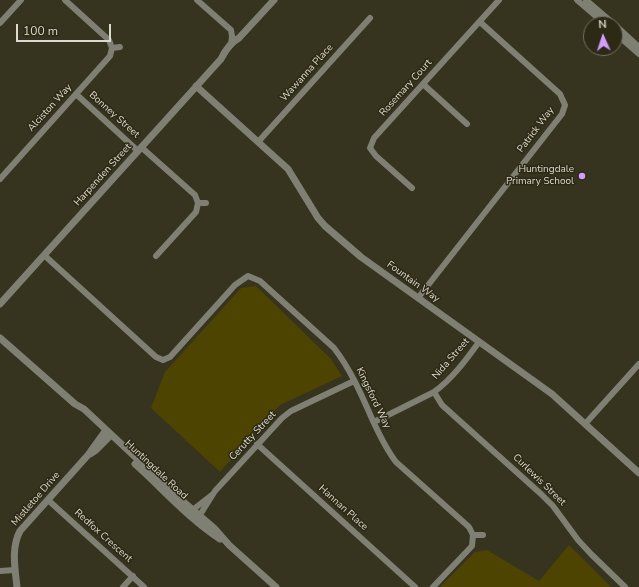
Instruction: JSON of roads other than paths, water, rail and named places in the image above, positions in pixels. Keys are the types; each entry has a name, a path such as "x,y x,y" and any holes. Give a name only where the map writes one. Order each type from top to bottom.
{"street":[{"path":"0,23 21,0"},
{"path":"65,0 110,40 112,48 120,48"},
{"path":"197,0 231,30 231,45"},
{"name":"Harpenden Street","path":"0,304 221,59 234,40 239,38 274,0"},
{"name":"Rosemary Court","path":"412,188 376,156 370,148 374,138 499,0"},
{"path":"577,0 596,16"},
{"path":"586,0 605,16"},
{"name":"Wawanna Place","path":"258,142 370,18"},
{"name":"Patrick Way","path":"418,298 562,114 565,105 560,94 480,22"},
{"path":"623,32 639,47"},
{"name":"Harpenden Street","path":"221,59 227,56 238,43 239,38"},
{"path":"623,40 639,54"},
{"name":"Alciston Way","path":"0,179 110,56 112,48"},
{"path":"423,84 467,124"},
{"name":"Fountain Way","path":"196,86 288,169 318,218 325,226 361,257 552,394 639,473"},
{"name":"Bonney Street","path":"76,94 194,195 198,203"},
{"path":"156,256 196,212 198,203 206,203"},
{"name":"Kingsford Way","path":"44,255 156,357 163,360 170,357 235,285 248,273 260,281 334,348 343,360 354,381 387,450 396,462 469,527 473,535"},
{"name":"Huntingdale Road","path":"0,338 75,404 81,412 198,518 212,534 229,545 276,587"},
{"name":"Nida Street","path":"374,422 442,387 479,342"},
{"path":"585,424 639,364"},
{"name":"Cerutty Street","path":"198,518 216,491 282,418 291,411 354,381"},
{"name":"Curlewis Street","path":"434,392 442,404 553,506 578,540 625,587"},
{"name":"Mistletoe Drive","path":"17,587 14,546 20,531 107,435"},
{"name":"Hannan Place","path":"257,444 415,587"},
{"name":"Cerutty Street","path":"191,512 216,491"},
{"name":"Redfox Crescent","path":"48,500 144,587"},
{"path":"434,587 472,546 473,535 482,535"},
{"path":"0,571 16,570"},
{"path":"123,587 133,576"}],"place":[{"name":"Huntingdale Primary School","path":"582,176"}]}
